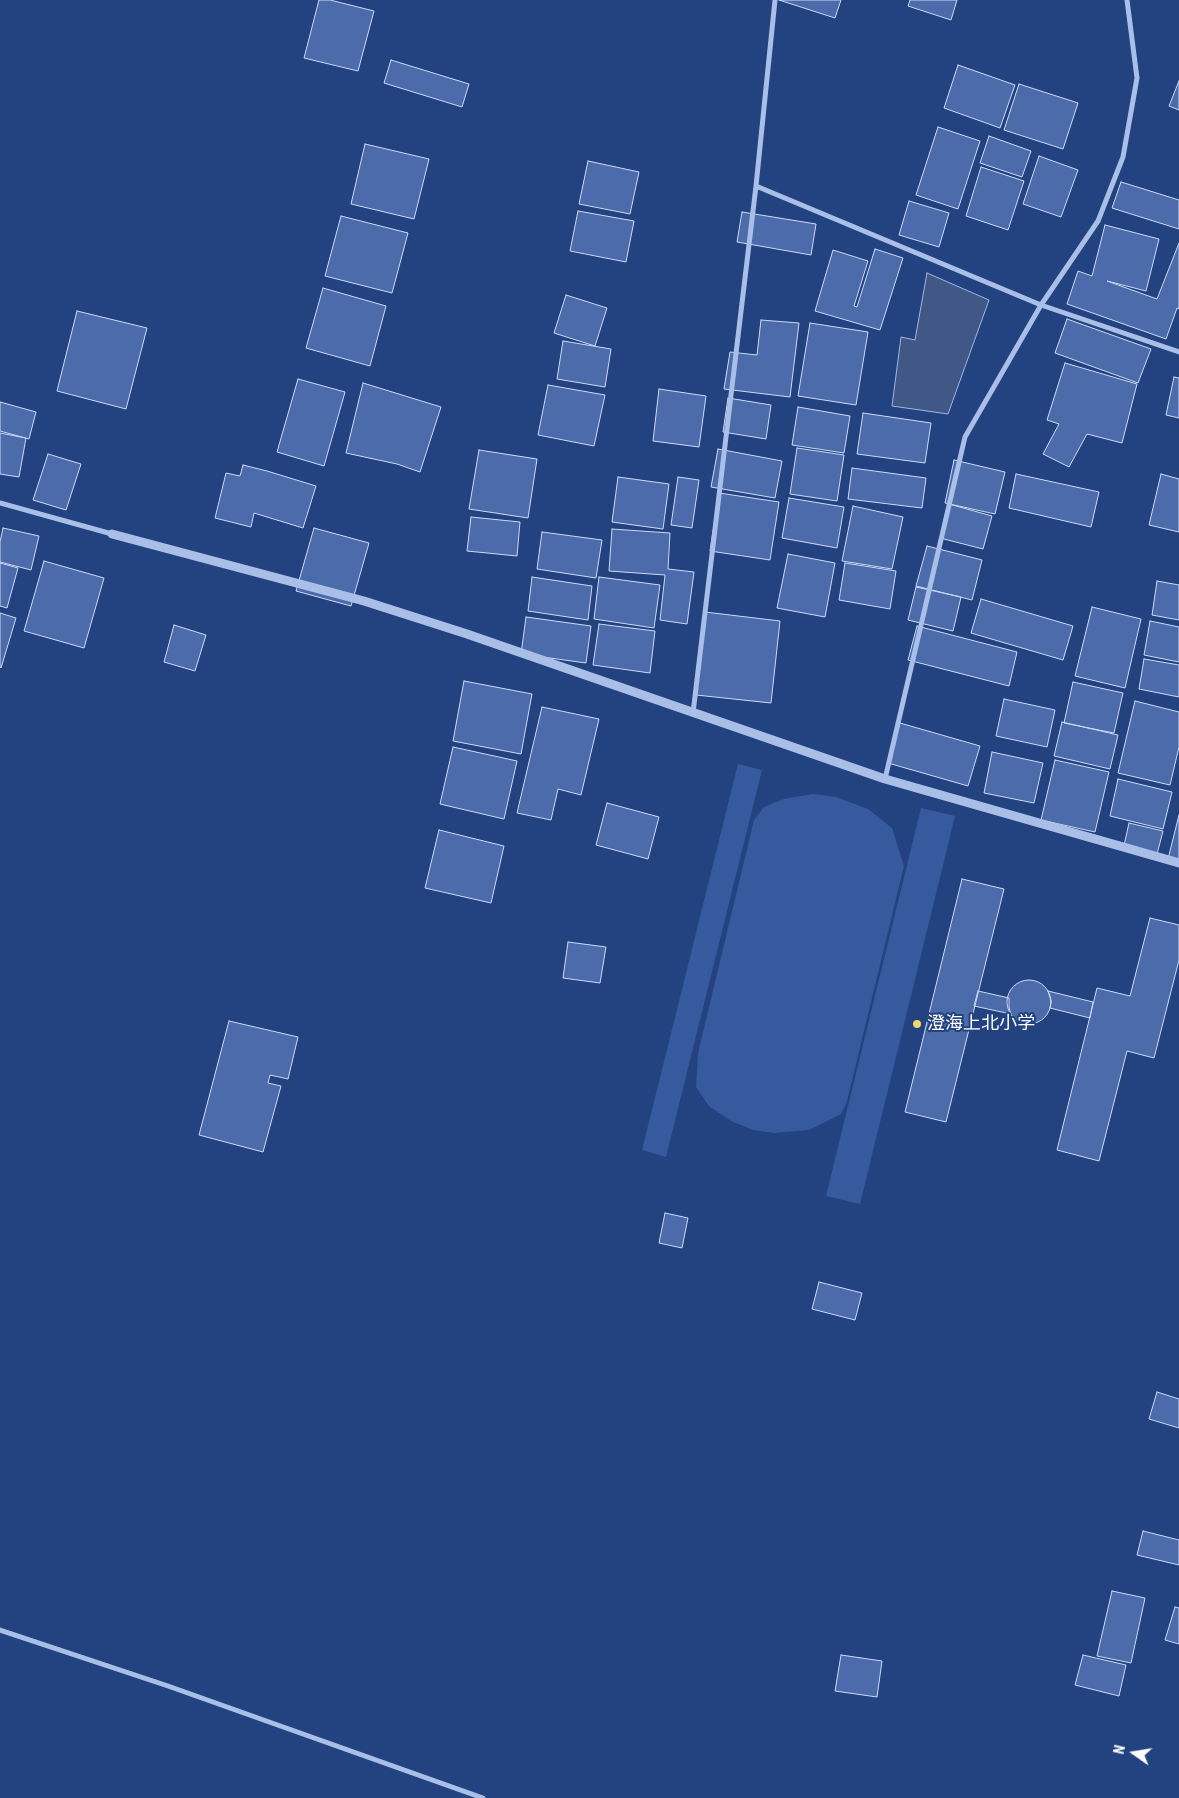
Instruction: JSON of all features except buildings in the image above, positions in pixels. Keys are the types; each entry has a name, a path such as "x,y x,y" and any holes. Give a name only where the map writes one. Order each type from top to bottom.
{"street":[{"path":"693,713 756,186 775,0"},
{"path":"884,780 965,437 1041,305 1098,221 1123,157 1138,78 1127,0"},
{"path":"756,186 1041,305 1179,352"},
{"path":"0,503 364,601 467,634 884,780 1179,863"},
{"path":"0,1630 168,1686 483,1798"}],"shaded area":[{"path":"927,273 989,300 948,414 892,406 901,337 915,340"},
{"path":"738,764 762,770 666,1157 642,1150"},
{"path":"813,794 836,797 868,809 892,828 904,866 847,1101 841,1114 809,1130 774,1133 753,1130 731,1121 709,1106 696,1087 698,1053 754,820 764,807 784,799"},
{"path":"921,808 955,816 860,1204 826,1196"}],"place":[{"name":"澄海上北小学","path":"917,1024"}]}
